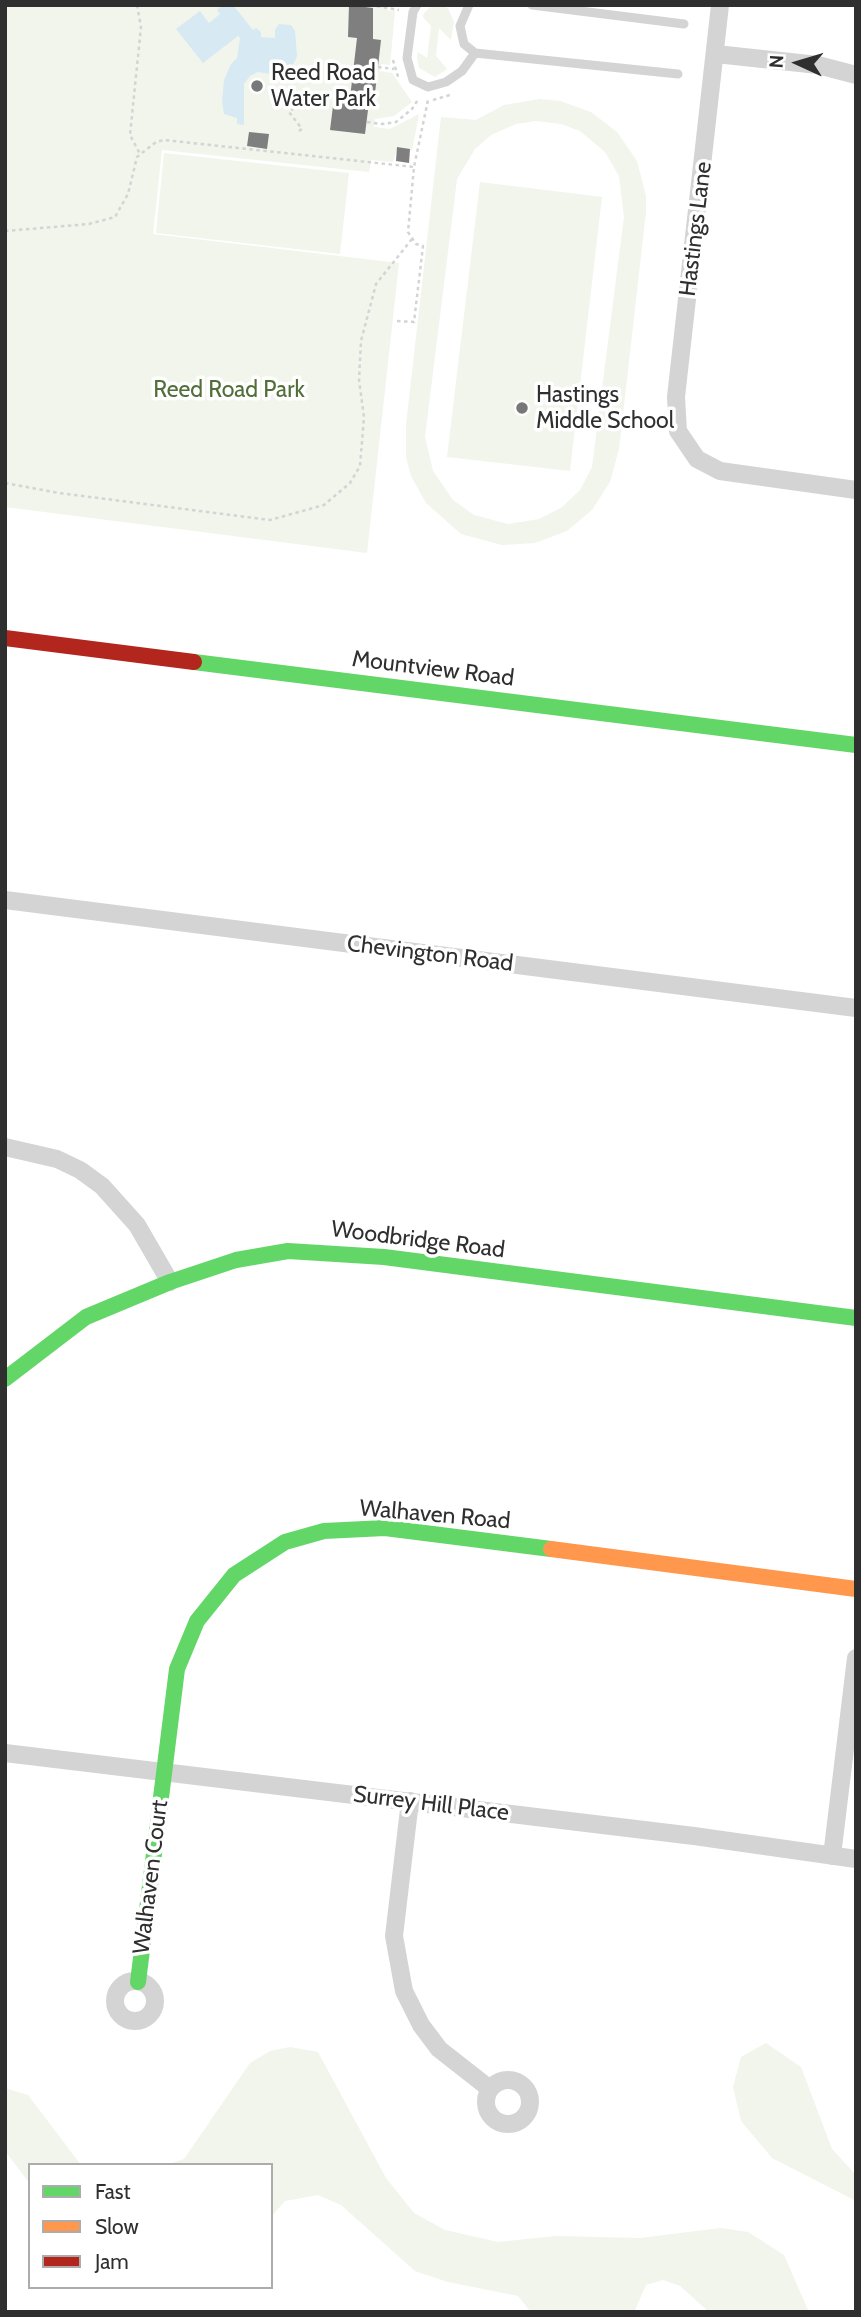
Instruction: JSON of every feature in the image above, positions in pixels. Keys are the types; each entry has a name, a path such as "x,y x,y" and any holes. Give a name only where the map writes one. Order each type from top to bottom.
{"street":[{"name":"Hastings Lane","path":"720,5 676,397 678,432 688,450 702,463 720,471 856,490"},
{"path":"716,54 818,65 856,75"},
{"name":"Mountview Road","path":"5,638 856,744"},
{"name":"Chevington Road","path":"5,900 856,1008"},
{"path":"5,1147 57,1159 102,1186 137,1224 170,1282"},
{"name":"Woodbridge Road","path":"5,1379 86,1317 170,1282 236,1260 288,1251 336,1252 856,1318"},
{"name":"Walhaven Road","path":"163,1772 177,1669 197,1621 234,1575 258,1557 285,1542 324,1531 385,1528 856,1588"},
{"path":"832,1856 856,1658"},
{"name":"Surrey Hill Place","path":"5,1753 694,1836 856,1859"},
{"name":"Walhaven Court","path":"138,1982 163,1772"},
{"path":"410,1801 394,1936 404,1991 421,2025 439,2049 490,2089"}],"lane":[{"path":"417,5 413,12 407,58 414,80 428,88 446,82 462,71 474,53"},
{"path":"469,5 460,26 464,44 474,53 678,74"},
{"path":"532,5 684,24"}],"path":[{"path":"137,5 141,27 130,135 140,154"},
{"path":"370,5 399,9"},
{"path":"378,67 394,69"},
{"path":"367,122 396,122 419,98"},
{"path":"397,321 414,322 423,246 412,239 408,232 414,167 428,100"},
{"path":"294,108 289,112 302,129 296,133"},
{"path":"5,230 89,224 115,217 128,194 140,154 156,142 414,167"},
{"path":"5,482 59,493 270,520 324,505 350,483 360,466 364,417 359,380 362,341 376,284 412,239"}],"green space":[{"name":"Reed Road Park","path":"5,5 397,5 387,7 387,10 395,11 390,65 381,64 380,71 392,73 412,102 394,116 375,119 374,127 390,129 419,114 412,151 398,147 393,162 371,160 369,172 162,150 153,234 399,263 367,553 5,507"},
{"path":"440,5 448,8 454,22 451,40 439,28 436,56 447,69 435,77 419,68 417,57 418,52 427,58 431,26 423,17 424,13 429,8"},
{"path":"540,99 560,101 591,112 617,132 637,161 646,196 646,212 619,449 610,482 592,510 567,531 535,543 502,545 461,534 426,503 411,476 406,457 406,425 441,117 476,120 504,105","holes":["536,121 561,124 580,131 605,152 619,176 624,217 592,467 580,490 561,508 539,519 508,524 474,515 453,500 433,471 425,437 457,179 475,149 491,135 516,124"]},
{"path":"164,153 349,173 340,254 156,233"},
{"path":"480,182 602,197 570,471 447,457"},
{"path":"766,2043 801,2067 832,2149 856,2175 856,2201 772,2158 741,2121 733,2087 741,2057"},
{"path":"290,2047 318,2052 386,2178 414,2213 445,2230 498,2242 556,2236 640,2238 721,2228 748,2232 784,2255 809,2312 709,2312 680,2286 663,2280 646,2285 634,2312 531,2312 518,2296 448,2282 415,2271 341,2205 318,2195 285,2201 273,2215 273,2163 173,2163 184,2159 250,2063 270,2051"},
{"path":"5,2088 28,2095 79,2163 28,2163 28,2181 5,2151"}],"shaded area":[{"path":"222,5 233,5 253,30 256,28 261,32 261,37 275,38 275,30 279,24 291,25 295,31 297,56 287,78 279,83 271,74 258,72 250,76 244,84 244,125 237,124 237,118 224,114 222,101 224,80 231,64 237,58 240,38 238,36 203,63 176,29 200,11 209,23 220,14 217,10"}],"building":[{"path":"349,5 373,8 373,39 381,40 374,102 366,101 365,110 368,110 365,134 330,130 333,106 341,107 342,97 350,98 357,38 348,37"},
{"path":"249,132 269,134 267,149 247,146"},
{"path":"397,147 410,149 409,163 396,161"}],"traffic: fast":[{"path":"194,662 856,745"},
{"path":"5,1379 86,1317 170,1282 236,1260 288,1251 384,1257 856,1318"},
{"path":"138,1982 177,1669 197,1621 234,1575 285,1542 324,1531 385,1528 551,1549"}],"traffic: slow":[{"path":"551,1549 856,1589"}],"traffic: jam":[{"path":"5,638 194,662"}],"place":[{"name":"Reed Road Water Park","path":"257,86"},
{"name":"Hastings Middle School","path":"522,408"}]}
